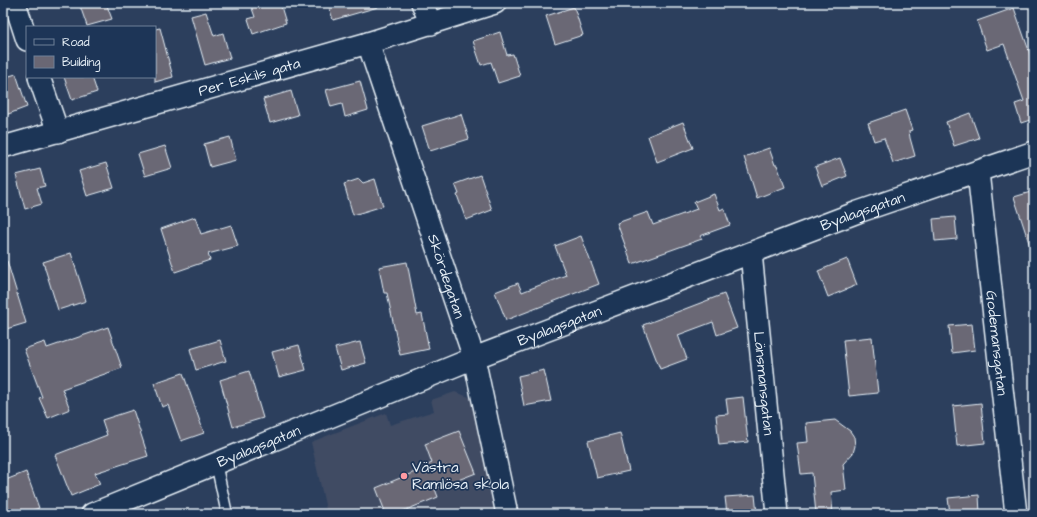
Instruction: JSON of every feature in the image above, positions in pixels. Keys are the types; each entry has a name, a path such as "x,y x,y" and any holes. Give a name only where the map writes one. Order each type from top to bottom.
{"street":[{"path":"15,3 26,37"},
{"path":"422,3 431,24"},
{"name":"Per Eskils gata","path":"3,147 368,43 495,3"},
{"name":"Skördegatan","path":"368,43 474,358 507,514"},
{"path":"39,78 58,132"},
{"name":"Byalagsgatan","path":"92,514 474,358 858,212 1034,152"},
{"name":"Godemansgatan","path":"978,172 1016,514"},
{"name":"Länsmansgatan","path":"751,253 777,514"}],"lane":[{"path":"216,463 227,514"}],"shaded area":[{"name":"Västra Ramlösa skola","path":"455,392 472,398 496,511 478,514 327,514 311,442 386,413 390,425 434,411 431,400"}],"building":[{"path":"79,3 106,3 112,19 87,26"},
{"path":"250,3 280,3 286,23 253,34 248,19 255,17"},
{"path":"328,3 377,3 378,7 333,20"},
{"path":"574,7 583,35 555,44 546,16"},
{"path":"1014,8 1034,65 1034,123 1031,123 1030,120 1021,123 1015,104 1024,101 1004,44 987,50 977,21"},
{"path":"206,12 214,36 223,33 230,58 205,65 191,16"},
{"path":"160,28 173,77 155,82 156,78 156,29"},
{"path":"500,32 507,55 513,54 520,76 498,83 491,62 481,65 473,41"},
{"path":"16,74 27,107 3,116 3,78"},
{"path":"64,78 92,78 97,92 72,100"},
{"path":"360,81 368,110 345,117 342,104 331,107 326,90"},
{"path":"291,91 298,115 270,123 263,99"},
{"path":"905,110 912,130 909,131 915,156 893,163 884,138 874,141 868,123"},
{"path":"970,113 979,138 954,146 946,122"},
{"path":"461,114 469,139 430,151 422,126"},
{"path":"683,122 693,148 657,162 648,136"},
{"path":"230,137 236,160 210,167 204,144"},
{"path":"165,146 172,168 145,176 138,154"},
{"path":"769,148 785,187 757,198 744,157"},
{"path":"840,158 847,176 822,186 815,167"},
{"path":"106,163 114,188 87,196 79,171"},
{"path":"40,169 45,186 37,188 42,204 25,209 16,175"},
{"path":"480,175 492,210 466,220 457,195 459,194 455,184"},
{"path":"359,179 363,183 375,179 383,206 353,215 344,184"},
{"path":"1034,191 1034,248 1031,249 1014,197"},
{"path":"714,194 720,210 724,208 730,225 700,236 702,239 632,264 617,223 648,212 653,225 697,209 694,202"},
{"path":"195,217 201,234 231,225 238,246 208,254 210,260 175,272 161,229"},
{"path":"955,217 957,239 935,241 933,219"},
{"path":"581,236 599,284 506,320 495,292 518,283 522,292 566,275 555,246"},
{"path":"71,253 86,301 58,310 43,262"},
{"path":"847,259 857,285 828,297 818,271"},
{"path":"7,261 26,323 3,330 3,262"},
{"path":"407,262 417,315 422,314 429,349 400,355 387,293 384,293 379,267"},
{"path":"724,294 737,328 717,335 713,322 678,335 687,359 660,369 643,325"},
{"path":"972,324 975,350 952,353 949,326"},
{"path":"108,327 122,368 62,389 70,409 48,418 39,398 42,397 24,349 45,342 47,348"},
{"path":"872,337 878,393 849,396 843,340"},
{"path":"220,340 226,361 196,370 190,349"},
{"path":"360,342 366,363 341,370 335,348"},
{"path":"299,345 306,370 279,377 272,352"},
{"path":"544,370 551,401 524,406 518,376"},
{"path":"249,371 263,418 233,427 220,380"},
{"path":"183,373 204,433 181,441 168,405 162,407 154,383"},
{"path":"743,397 748,442 719,445 716,415 728,414 726,399"},
{"path":"981,403 985,443 957,446 953,406"},
{"path":"133,410 148,456 95,473 100,484 71,496 55,455 107,435 102,420"},
{"path":"835,420 850,431 854,437 855,446 853,453 843,464 846,490 831,492 833,514 816,514 812,473 801,474 797,443 808,442 806,423"},
{"path":"459,431 476,473 435,489 438,497 396,514 386,514 376,488 427,467 426,466 432,463 425,444"},
{"path":"620,433 629,471 597,478 588,441"},
{"path":"26,472 39,508 23,514 10,514 3,494 3,481"},
{"path":"755,495 757,514 727,514 725,497"},
{"path":"979,495 980,514 950,514 948,498"}],"place":[{"name":"Västra Ramlösa skola","path":"404,476"}]}
